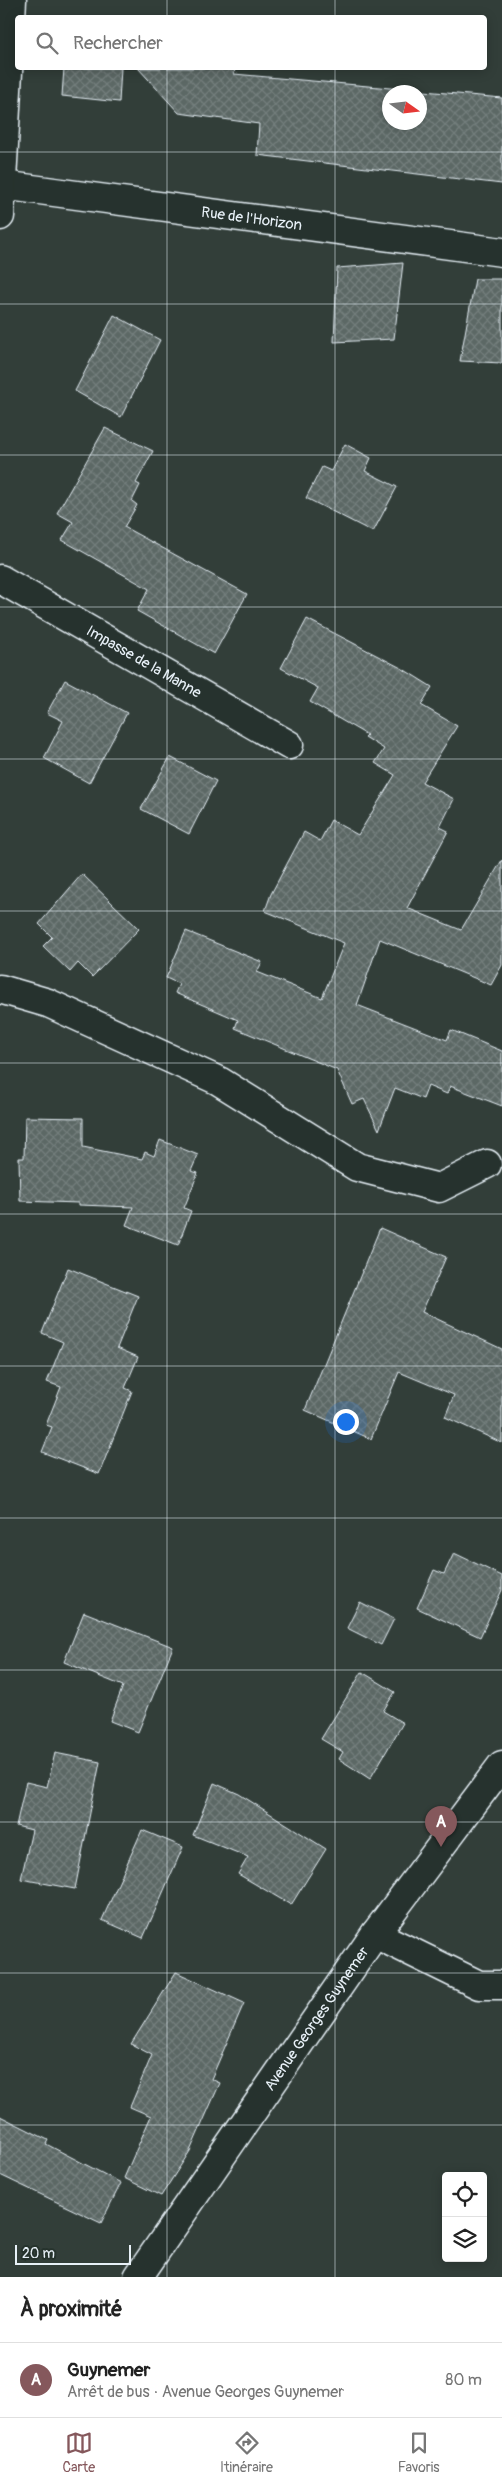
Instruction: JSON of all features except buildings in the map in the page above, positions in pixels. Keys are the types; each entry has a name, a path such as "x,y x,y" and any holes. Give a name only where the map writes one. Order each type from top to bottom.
{"street":[{"path":"0,216 12,0"},
{"name":"Rue de l'Horizon","path":"2,185 502,252"},
{"name":"Impasse de la Manne","path":"0,579 289,745"},
{"path":"0,989 48,1003 219,1081 357,1167 440,1188 487,1164"},
{"name":"Avenue Georges Guynemer","path":"138,2277 375,1934 502,1765"},
{"path":"375,1934 479,1986 502,1985"}],"place":[{"name":"Guynemer","path":"441,1847"}]}
